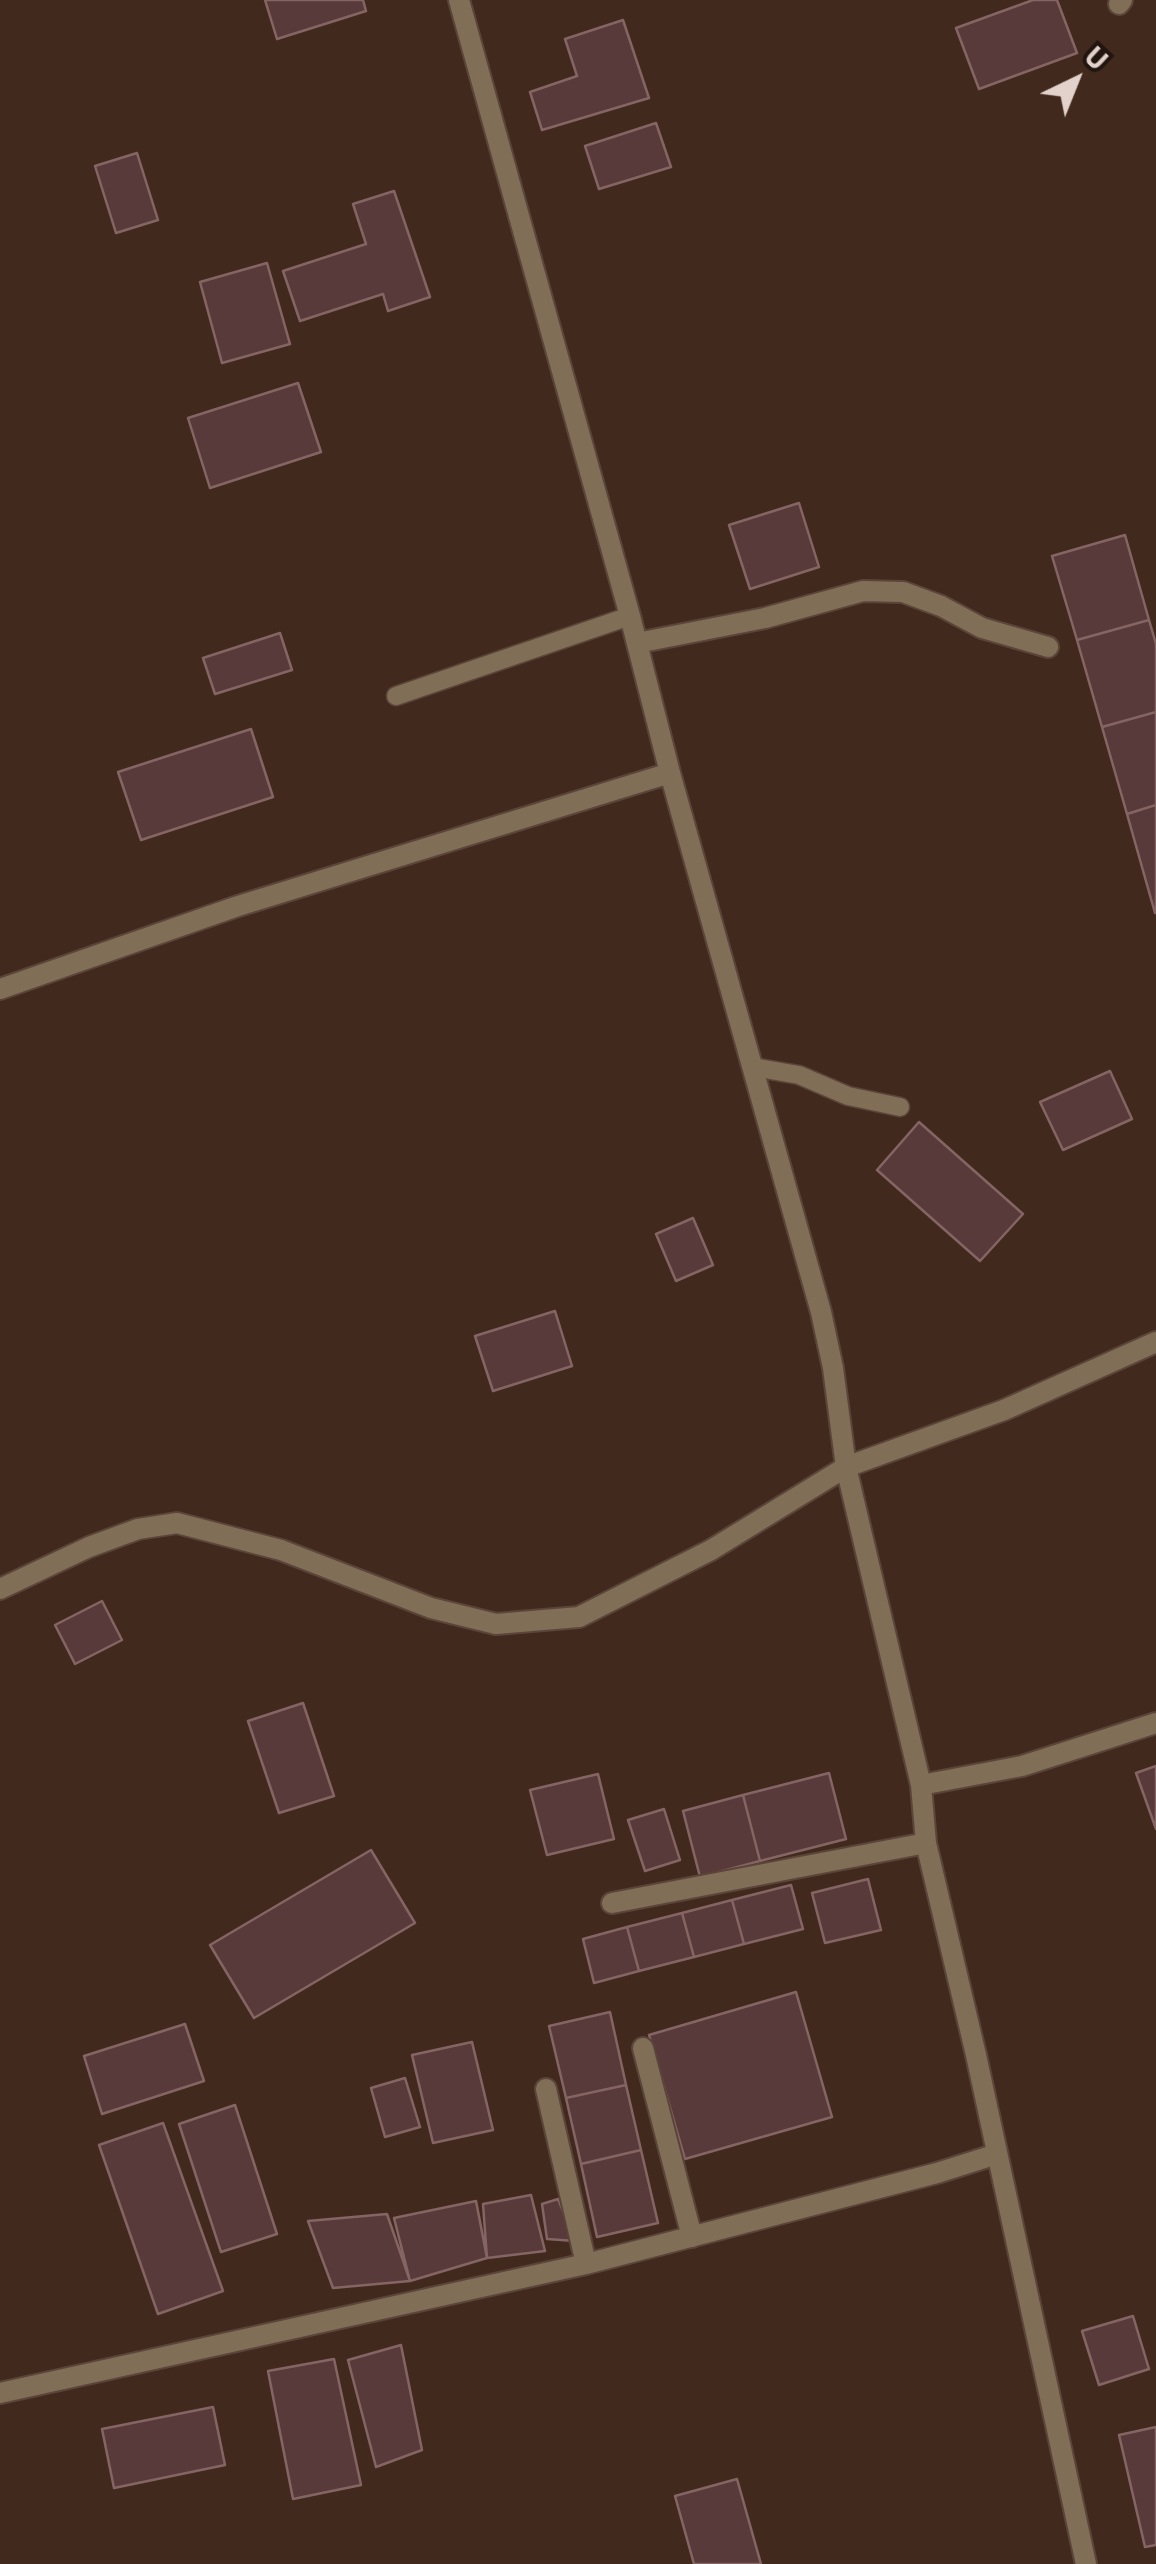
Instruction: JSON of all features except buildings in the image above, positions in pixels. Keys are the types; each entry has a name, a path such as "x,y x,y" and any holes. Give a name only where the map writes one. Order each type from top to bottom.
{"street":[{"path":"459,0 821,1312 846,1467 921,1785 926,1843 1086,2564"},
{"path":"636,643 765,618 862,590 903,592 982,628 1048,647"},
{"path":"0,989 238,906 670,773"},
{"path":"0,1589 138,1529 178,1523 281,1550 431,1608 496,1624 579,1617 711,1550 846,1467 1004,1410 1156,1342"},
{"path":"921,1785 1022,1766 1156,1723"},
{"path":"612,1903 926,1843"},
{"path":"643,2048 692,2237"},
{"path":"546,2089 586,2264"},
{"path":"0,2392 586,2264 998,2154"}],"lane":[{"path":"396,696 630,616"},
{"path":"753,1067 800,1075 848,1096 900,1107"}]}
